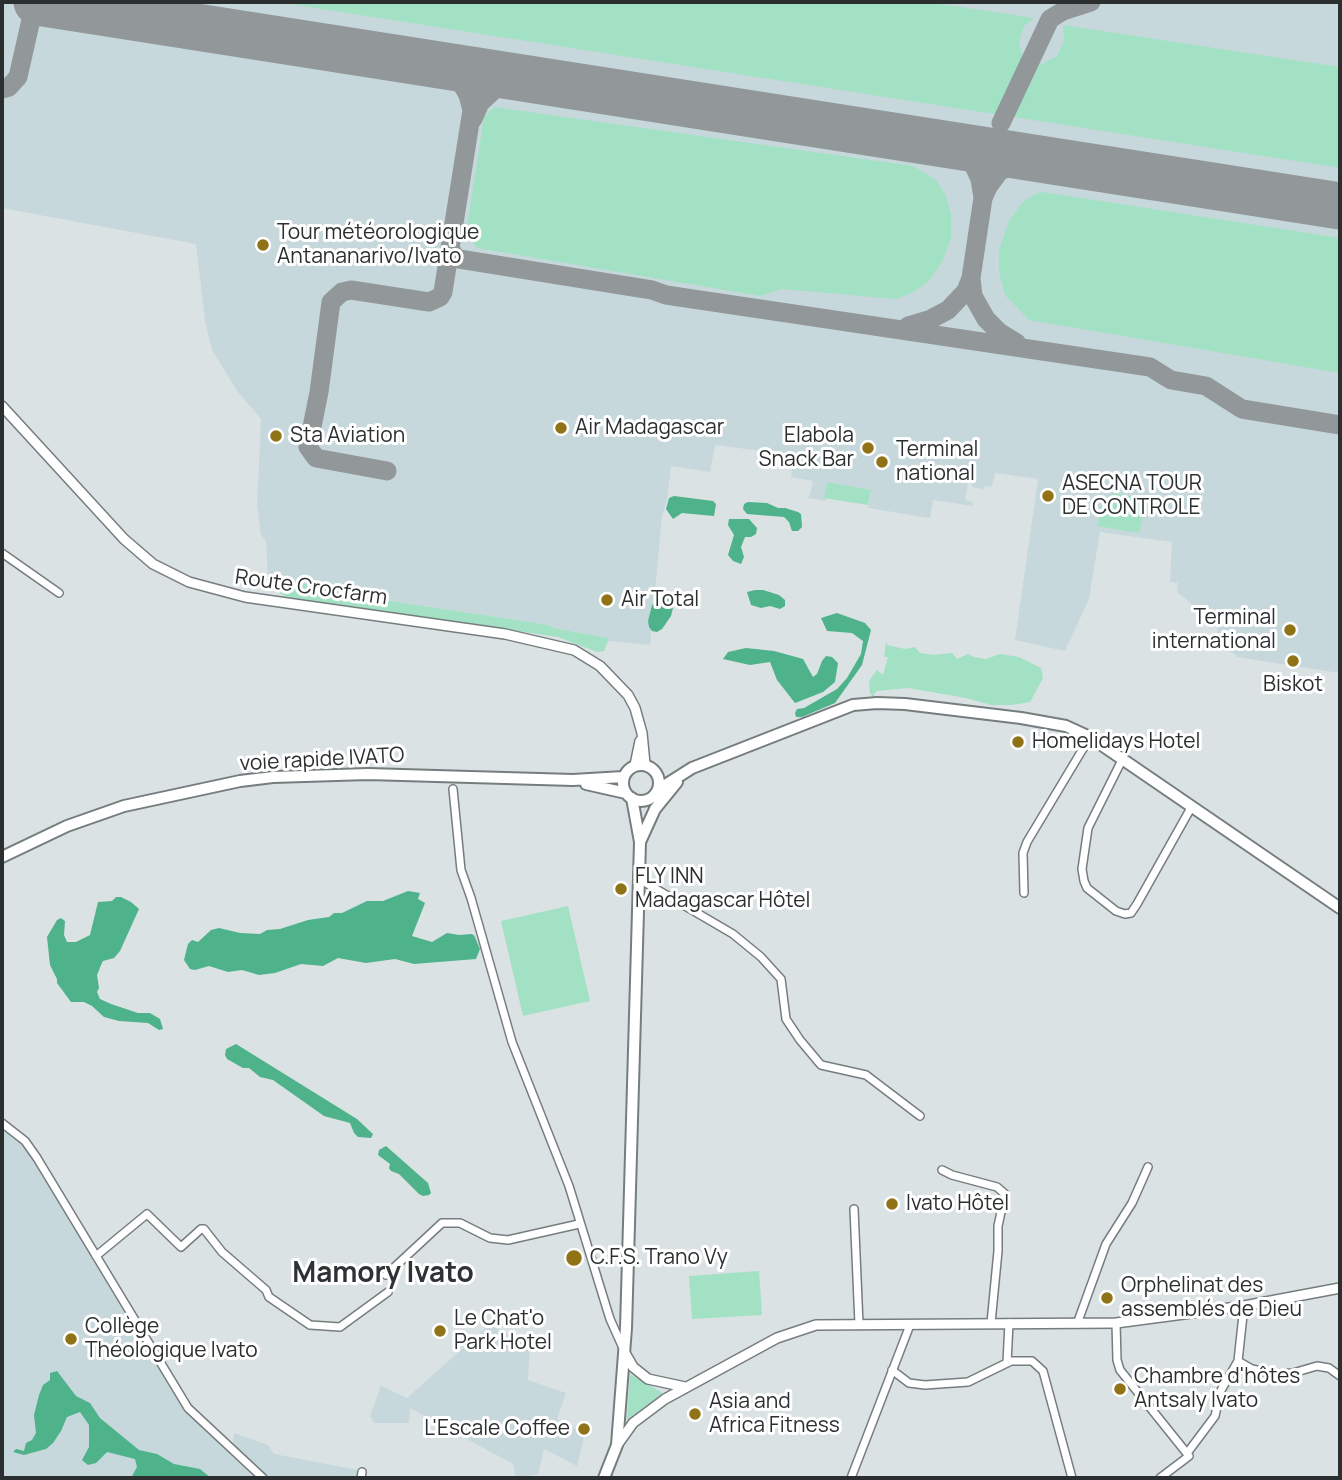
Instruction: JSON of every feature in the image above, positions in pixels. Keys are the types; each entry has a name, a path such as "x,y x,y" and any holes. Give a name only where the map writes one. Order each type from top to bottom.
{"main road":[{"path":"573,780 639,801 648,800 692,768 767,741 853,705 877,703 937,707 1050,723 1066,726 1090,737 1123,758 1340,908"},
{"path":"604,1478 617,1445 624,1351 639,879 640,842 629,796 623,785 628,770 640,765 657,773 692,768"},
{"path":"640,842 655,809 692,768"},
{"path":"640,842 660,781 657,773"},
{"name":"voie rapide IVATO","path":"2,857 67,827 124,806 240,781 273,777 368,774 573,780"},
{"path":"573,780 624,777"}],"street":[{"name":"Route Crocfarm","path":"2,406 124,539 165,571 212,590 245,597 505,634 574,650 600,666 628,695 642,733 640,765"},
{"path":"2,553 59,593"},
{"path":"1024,893 1023,853 1027,842 1090,737"},
{"path":"1123,758 1088,828 1082,869 1087,888 1116,911 1131,913 1192,806"},
{"path":"453,789 461,870 512,1042 569,1186 610,1319 633,1367 648,1379 685,1387"},
{"path":"639,879 733,934 761,957 780,979 786,1019 821,1065 866,1075 920,1116"},
{"path":"2,1123 25,1141 188,1408 262,1478"},
{"path":"1077,1324 1106,1244 1132,1203 1148,1167"},
{"path":"942,1170 951,1175 997,1187 1005,1194 998,1226 991,1323"},
{"path":"854,1209 859,1324"},
{"path":"96,1256 146,1214 180,1247 201,1228 204,1229 222,1252 266,1290 268,1297 310,1325 340,1327 388,1292"},
{"path":"386,1275 442,1223 460,1223 490,1238 508,1240 579,1224"},
{"path":"617,1445 633,1423 665,1399 777,1338 816,1325 1116,1323 1244,1306 1340,1288"},
{"path":"1188,1452 1214,1416 1216,1399 1238,1361 1244,1306"},
{"path":"1007,1363 1009,1323"},
{"path":"1116,1323 1117,1360 1120,1370 1188,1452 1189,1457 1160,1478"},
{"path":"850,1478 910,1325"},
{"path":"892,1370 909,1383 925,1385 968,1382 1007,1363 1032,1361 1043,1371 1072,1478"},
{"path":"1238,1361 1252,1369 1274,1374 1293,1373 1317,1366 1329,1368 1340,1376"}],"shaded area":[{"path":"2,2 1340,2 1340,673 1236,657 1236,654 1215,647 1218,626 1213,625 1177,592 1178,583 1170,582 1172,542 1100,532 1089,599 1065,651 1015,640 1038,479 995,473 992,487 972,487 972,484 968,483 965,500 973,502 973,506 933,500 930,518 868,508 871,490 827,483 826,501 808,498 813,481 791,477 794,455 715,445 710,472 671,466 662,516 650,645 608,641 608,638 549,625 397,602 268,578 266,541 261,535 257,505 261,419 238,392 212,350 205,321 196,244 2,208"},
{"name":"Collège Théologique Ivato","path":"2,1127 22,1141 34,1158 174,1394 198,1423 226,1448 232,1446 234,1433 268,1445 274,1454 358,1470 358,1478 2,1478"},
{"path":"489,1325 530,1344 528,1380 566,1393 557,1419 585,1434 577,1466 544,1449 538,1474 516,1478 513,1464 410,1408 409,1423 374,1423 370,1416 381,1386 407,1398"}],"green space":[{"path":"277,2 928,2 1034,18 1024,26 1019,43 1022,54 1042,64 1057,56 1064,41 1063,25 1340,67 1340,168"},
{"path":"494,107 913,166 936,180 945,194 951,214 951,238 942,262 929,281 914,292 896,299 782,289 760,296 477,248 468,236 467,227 484,117"},
{"path":"1043,192 1340,238 1340,373 1029,320 1005,295 999,272 999,250 1009,221 1022,203"},
{"path":"827,482 871,490 868,505 824,498"},
{"path":"1112,493 1143,498 1139,533 1098,526 1100,508 1110,506"},
{"path":"674,496 713,501 716,504 714,516 682,513 673,519 666,509 669,498"},
{"path":"748,502 767,503 798,512 801,514 802,527 798,531 792,531 784,517 747,514 743,509"},
{"path":"729,519 749,519 757,528 756,534 745,537 741,547 744,557 741,564 728,555 734,535 728,525"},
{"path":"273,578 397,602 549,625 608,638 608,641 604,651 597,652 558,637 286,597 276,591"},
{"path":"755,590 779,595 785,600 785,606 780,609 751,605 747,592"},
{"path":"671,595 675,596 675,600 671,616 662,629 652,631 648,621 652,605"},
{"path":"837,613 865,623 871,630 862,665 835,703 796,717 797,709 804,708 837,689 861,654 863,641 852,633 827,631 821,618"},
{"path":"886,642 887,645 905,649 915,647 920,653 952,653 957,659 968,654 986,659 1000,654 1019,657 1041,668 1043,678 1030,702 1012,705 991,705 908,688 877,691 874,699 870,693 869,681 877,670 883,675 888,657 884,657"},
{"path":"746,648 774,651 803,659 813,677 826,656 832,657 838,663 835,682 823,692 795,703 777,680 770,662 750,665 723,659 728,652"},
{"path":"408,891 420,893 418,899 425,903 412,936 432,942 447,933 474,935 480,949 476,959 414,964 395,959 366,963 338,958 323,966 301,964 275,973 259,975 242,970 228,972 209,966 190,969 184,960 188,944 192,940 198,942 211,930 219,928 260,934 267,930 329,917 367,901 383,901"},
{"path":"116,897 131,902 139,909 120,951 114,958 103,961 97,975 97,992 100,999 111,1004 138,1013 150,1013 160,1019 163,1029 159,1030 148,1023 104,1017 84,1002 71,1002 57,983 50,965 47,937 57,920 61,918 65,921 64,935 67,942 76,942 90,935 98,902 112,901"},
{"path":"568,906 590,1001 523,1016 501,921"},
{"path":"236,1044 357,1119 373,1134 371,1138 358,1137 350,1123 324,1116 273,1080 260,1077 249,1068 243,1068 227,1059 226,1049"},
{"path":"386,1146 428,1183 431,1193 429,1195 419,1194 399,1174 391,1171 390,1164 378,1155 379,1150"},
{"path":"759,1271 762,1315 692,1319 689,1276"},
{"path":"57,1371 76,1396 90,1403 100,1418 139,1450 157,1454 174,1464 200,1469 211,1478 131,1478 137,1467 135,1459 107,1452 96,1463 88,1465 82,1460 89,1447 89,1425 80,1412 67,1417 61,1431 46,1449 24,1455 13,1452 16,1449 24,1451 26,1443 32,1440 36,1433 34,1415 39,1395 43,1385 50,1380 50,1373"},
{"path":"630,1374 663,1393 627,1420 627,1419"}],"taxiway":[{"path":"2,89 9,87 18,77 35,2"},
{"path":"1001,123 1050,19 1063,11 1091,2"},
{"path":"387,471 316,458 308,447 319,392 331,302 342,292 351,290 429,302 440,297 443,292 472,110 460,81 448,70 432,64"},
{"path":"473,119 480,103 498,86 515,80 533,79"},
{"path":"941,143 961,153 973,164 980,179 983,198"},
{"path":"1017,343 999,332 986,319 973,296 971,278 983,198 988,187 999,172 1010,165 1033,159"},
{"path":"451,249 453,255 459,259 652,290 666,295 1150,367 1171,380 1206,386 1242,409 1340,425"},
{"path":"908,326 948,310 966,291 971,278"}],"runway":[{"path":"37,2 1340,206"}],"place":[{"name":"Tour météorologique Antananarivo/Ivato","path":"263,245"},
{"name":"Air Madagascar","path":"561,428"},
{"name":"Sta Aviation","path":"276,436"},
{"name":"Elabola Snack Bar","path":"868,448"},
{"name":"Terminal national","path":"882,462"},
{"name":"ASECNA TOUR DE CONTROLE","path":"1048,496"},
{"name":"Air Total","path":"607,600"},
{"name":"Terminal international","path":"1290,630"},
{"name":"Biskot","path":"1293,661"},
{"name":"Homelidays Hotel","path":"1018,742"},
{"name":"FLY INN Madagascar Hôtel","path":"621,889"},
{"name":"Ivato Hôtel","path":"892,1204"},
{"name":"C.F.S. Trano Vy","path":"574,1258"},
{"name":"Orphelinat des assemblés de Dieu","path":"1107,1298"},
{"name":"Le Chat'o Park Hotel","path":"440,1331"},
{"name":"Collège Théologique Ivato","path":"71,1339"},
{"name":"Chambre d'hôtes Antsaly Ivato","path":"1120,1389"},
{"name":"Asia and Africa Fitness","path":"695,1414"},
{"name":"L'Escale Coffee","path":"584,1429"}],"district":[{"name":"Mamory Ivato","path":"383,1274"}]}
